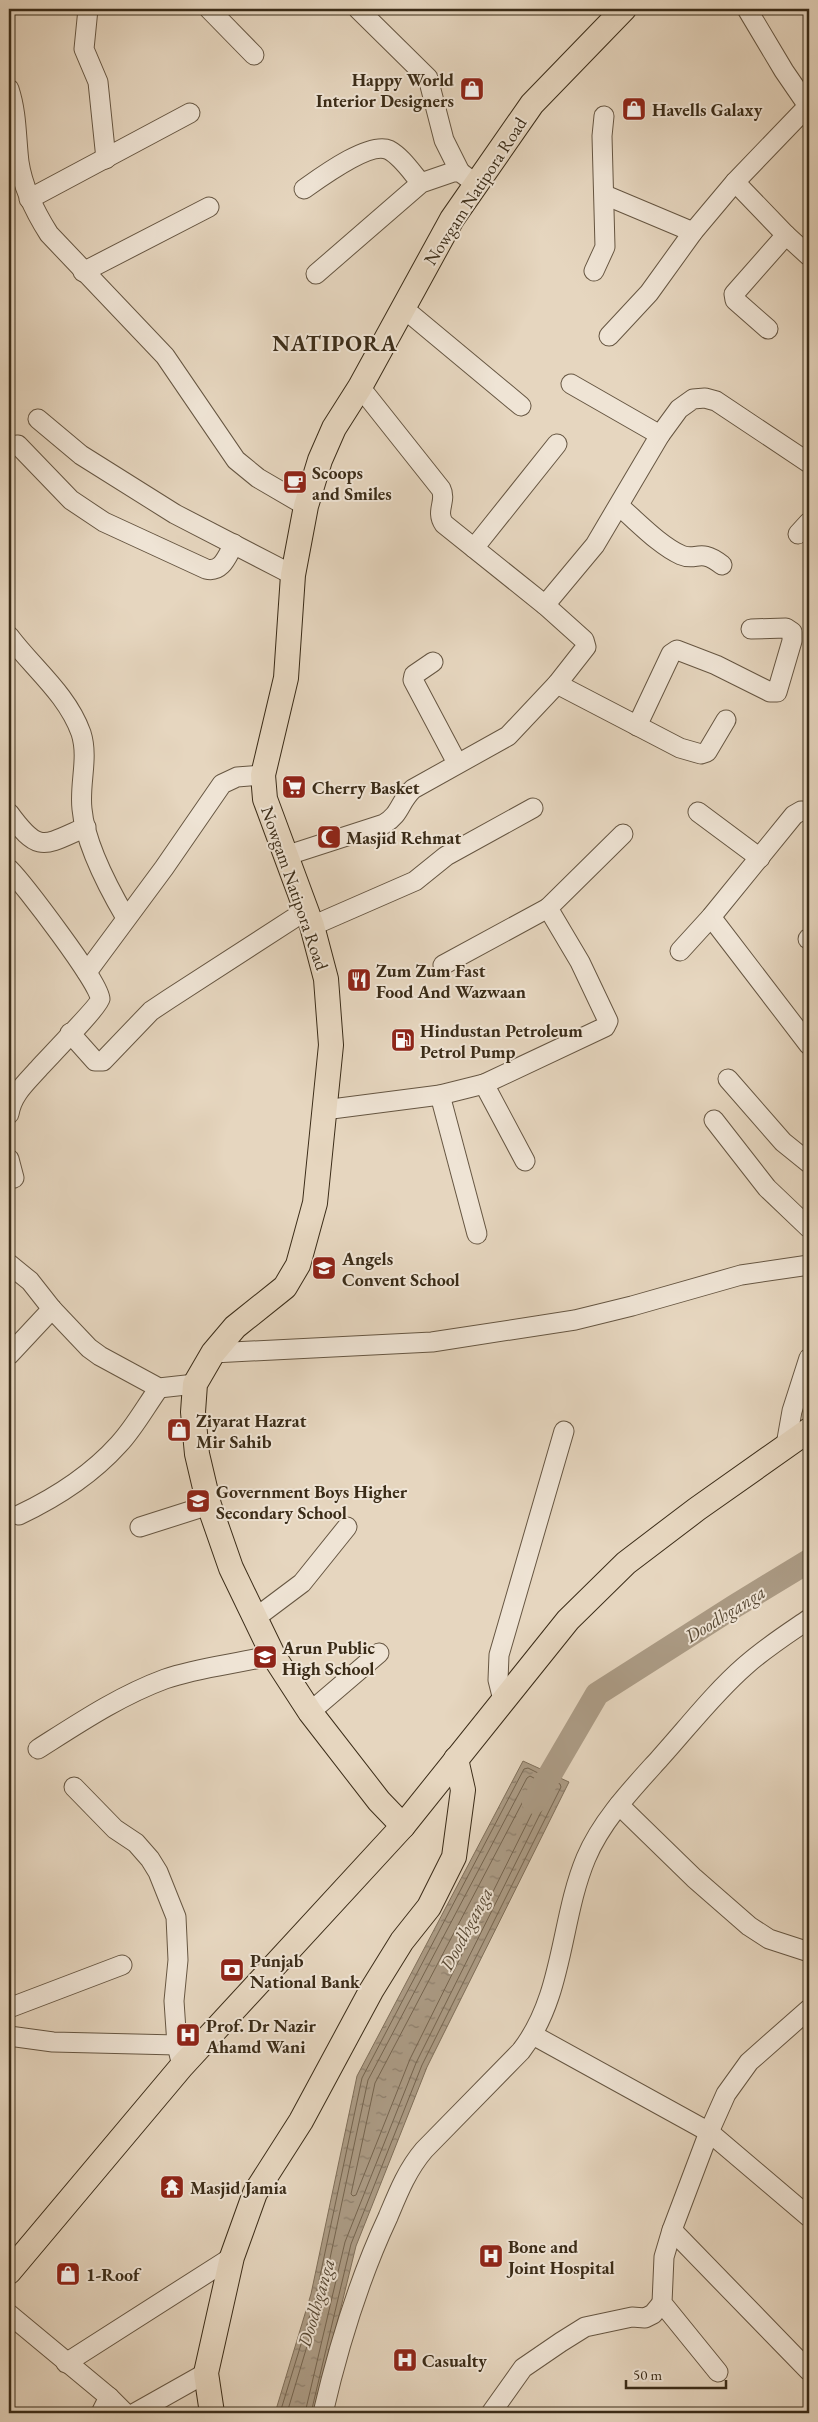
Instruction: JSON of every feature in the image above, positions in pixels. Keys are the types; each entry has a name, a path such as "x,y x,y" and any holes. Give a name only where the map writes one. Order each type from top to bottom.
{"main road":[{"name":"Nowgam Natipora Road","path":"403,1826 379,1801 310,1712 273,1655 231,1568 209,1505 196,1446 193,1412 195,1384 213,1353 235,1327 285,1287 298,1265 315,1203 332,1045 326,979 308,919 265,799 264,775 286,678 293,575 306,506 320,460 334,428 360,387 402,307 452,219 468,178 532,104 624,9"},
{"path":"9,2272 180,2056 403,1826 568,1620 626,1563 809,1430"},
{"path":"212,2413 206,2373 232,2257 255,2193 301,2121 386,1966 402,1941 429,1907 454,1857 463,1790 456,1759"}],"street":[{"path":"88,9 84,49 98,82 106,159"},
{"path":"209,9 254,55"},
{"path":"358,9 428,78 444,140 468,178"},
{"path":"609,336 653,289 693,232 735,182 809,105 784,71 747,9"},
{"path":"9,89 16,121 20,164 29,199 49,234 83,272 165,356 236,460 258,478 306,506"},
{"path":"29,199 190,113"},
{"path":"594,271 605,247 602,136 604,116"},
{"path":"304,188 335,166 382,148 392,151 422,183"},
{"path":"316,274 422,183 442,174 468,178"},
{"path":"735,182 809,256"},
{"path":"605,196 693,232"},
{"path":"83,272 209,207"},
{"path":"768,329 735,300 734,294 786,235"},
{"path":"402,307 522,406"},
{"path":"571,384 660,434"},
{"path":"285,856 384,824 395,817 404,799 414,789 508,736 557,684 585,651 586,645 584,640 545,605 444,524 440,515 444,496 441,488 360,387"},
{"path":"545,605 595,545 660,434 686,403 705,398 716,401 809,463"},
{"path":"38,419 81,455 175,514 293,575"},
{"path":"474,548 557,444"},
{"path":"9,446 18,445 70,500 104,522 206,569 213,571 220,568 234,544"},
{"path":"619,506 673,550 684,556 704,554 722,565"},
{"path":"637,726 671,654 677,650 716,665 770,692 777,692 792,641 792,632 786,628 751,629"},
{"path":"9,636 59,695 81,734 84,765 82,810 86,827 104,878 126,918"},
{"path":"433,662 414,675 413,680 458,763"},
{"path":"557,684 680,748 700,754 707,752 726,720"},
{"path":"87,972 164,868 222,784 237,777 264,775"},
{"path":"70,1033 95,1061 103,1061 151,1012 169,998 308,919 415,881 446,856 532,808"},
{"path":"680,951 711,917 794,815 800,811 809,812"},
{"path":"698,812 760,858"},
{"path":"9,813 28,837 38,843 49,844 86,827"},
{"path":"442,965 548,908 622,834"},
{"path":"9,868 87,972 100,993 100,999 92,1012 70,1033 12,1099 9,1114"},
{"path":"324,1110 440,1095 484,1084 599,1031 608,1022 580,962 548,908"},
{"path":"711,917 809,1045"},
{"path":"728,1079 783,1142 809,1163"},
{"path":"484,1084 525,1161"},
{"path":"440,1095 477,1234"},
{"path":"714,1120 767,1188 809,1228"},
{"path":"9,1159 14,1178"},
{"path":"9,1264 30,1281 52,1310 89,1348 100,1356 159,1388 195,1384"},
{"path":"213,1353 432,1342 575,1320 741,1275 809,1265"},
{"path":"9,1355 52,1310"},
{"path":"786,1445 794,1404 809,1358"},
{"path":"18,1515 52,1497 103,1459 120,1443 159,1388"},
{"path":"503,1700 498,1680 499,1655 564,1431"},
{"path":"140,1527 209,1505"},
{"path":"254,1618 302,1583 347,1527"},
{"path":"323,2413 339,2344 368,2261 411,2166 534,2035 557,1969 573,1899 586,1858 619,1805 725,1685 765,1649 809,1619"},
{"path":"310,1712 379,1653"},
{"path":"38,1749 116,1700 164,1679 273,1655"},
{"path":"9,2036 180,2056 174,2001 179,1938 176,1917 158,1872 136,1843 115,1829 74,1787"},
{"path":"619,1805 694,1878 749,1926 769,1939 809,1952"},
{"path":"9,2008 122,1965"},
{"path":"491,2413 523,2368 561,2342 585,2327 632,2317 645,2318 653,2314 662,2303 664,2257 672,2230 708,2132 726,2094 738,2075 750,2062 809,2009"},
{"path":"534,2035 708,2132 809,2217"},
{"path":"672,2230 809,2371"},
{"path":"66,2363 232,2257"},
{"path":"662,2303 718,2372"},
{"path":"9,2314 66,2363 105,2405 125,2413"},
{"path":"135,2413 206,2373"}],"water":[{"path":"523,1761 569,1782 427,2067 356,2246 315,2413 275,2413 311,2294 357,2076"}],"waterway":[{"name":"Doodhganga","path":"534,1802 597,1694 809,1561"}],"place":[{"name":"Happy World Interior Designers","path":"472,89"},
{"name":"Havells Galaxy","path":"634,109"},
{"name":"Scoops and Smiles","path":"295,482"},
{"name":"Cherry Basket","path":"294,787"},
{"name":"Masjid Rehmat","path":"329,837"},
{"name":"Zum Zum Fast Food And Wazwaan","path":"359,980"},
{"name":"Hindustan Petroleum Petrol Pump","path":"403,1040"},
{"name":"Angels Convent School","path":"324,1268"},
{"name":"Ziyarat Hazrat Mir Sahib","path":"179,1430"},
{"name":"Government Boys Higher Secondary School","path":"198,1501"},
{"name":"Arun Public High School","path":"265,1657"},
{"name":"Punjab National Bank","path":"232,1970"},
{"name":"Prof. Dr Nazir Ahamd Wani","path":"188,2035"},
{"name":"Masjid Jamia","path":"172,2187"},
{"name":"Bone and Joint Hospital","path":"491,2256"},
{"name":"1-Roof","path":"68,2274"},
{"name":"Casualty","path":"405,2360"}],"district":[{"name":"NATIPORA","path":"335,343"}]}
